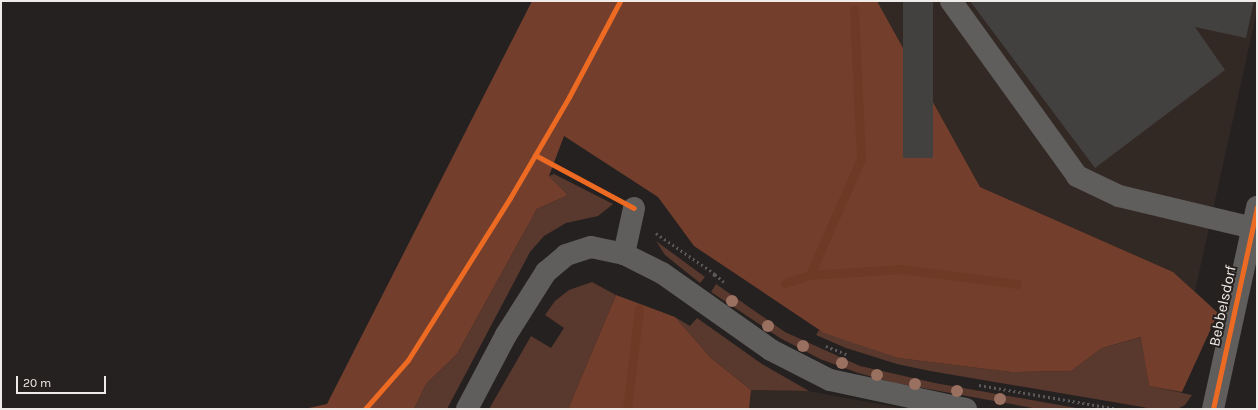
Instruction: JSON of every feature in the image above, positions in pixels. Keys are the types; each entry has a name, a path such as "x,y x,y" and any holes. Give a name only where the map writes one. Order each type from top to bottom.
{"street":[{"path":"951,1 1077,176 1119,196 1255,217"},
{"path":"624,254 634,208"},
{"name":"Bebbelsdorf","path":"1213,409 1255,217"},
{"path":"467,409 506,335 546,272 566,255 591,247 624,254 662,273 771,350 830,380 966,409"}],"path":[{"path":"634,208 653,232 727,284"},
{"path":"697,299 714,274"},
{"path":"824,345 852,356"},
{"path":"978,385 1118,409"}],"shaded area":[{"path":"532,1 877,1 980,187 1173,272 1218,313 1182,392 1149,386 1141,337 1102,348 1071,371 1011,372 898,358 824,333 694,246 658,197 564,136 549,176 568,195 537,209 457,354 426,384 414,409 304,409 327,404"},
{"path":"877,1 1257,1 1257,11 1195,291 1218,313 1182,392 1178,409 1144,409 1173,272 980,187"},
{"path":"554,174 613,204 598,216 566,223 544,236 530,252 447,409 414,409 426,384 457,354 537,209 568,195 549,176"},
{"path":"656,241 705,277 700,283 665,255"},
{"path":"592,282 616,295 568,409 489,409 531,336 551,348 564,328 545,315 555,301 569,290"},
{"path":"716,284 785,332 860,366 935,383 1082,409 1038,409 895,383 858,373 820,359 780,338 711,292"},
{"path":"616,295 675,317 711,358 751,390 749,409 568,409"},
{"path":"675,317 690,326 697,318 762,364 809,391 751,390 711,358"},
{"path":"819,330 898,358 1011,372 1071,371 1102,348 1142,337 1149,386 1192,395 1185,405 1179,408 1154,409 930,371 897,364 846,348 816,335"},
{"path":"751,390 809,391 905,409 749,409"}],"building":[{"path":"903,1 933,1 933,158 903,158"},
{"path":"970,1 1254,1 1246,38 1195,27 1225,70 1095,168"}],"waterway":[{"path":"785,283 810,275 861,158 854,9"},
{"path":"810,275 902,269 1017,284"},
{"path":"627,409 639,309"}],"cycle path":[{"path":"365,409 408,360 510,198 569,97 620,1"},
{"path":"535,155 634,208"},
{"path":"1213,409 1257,207"}]}
